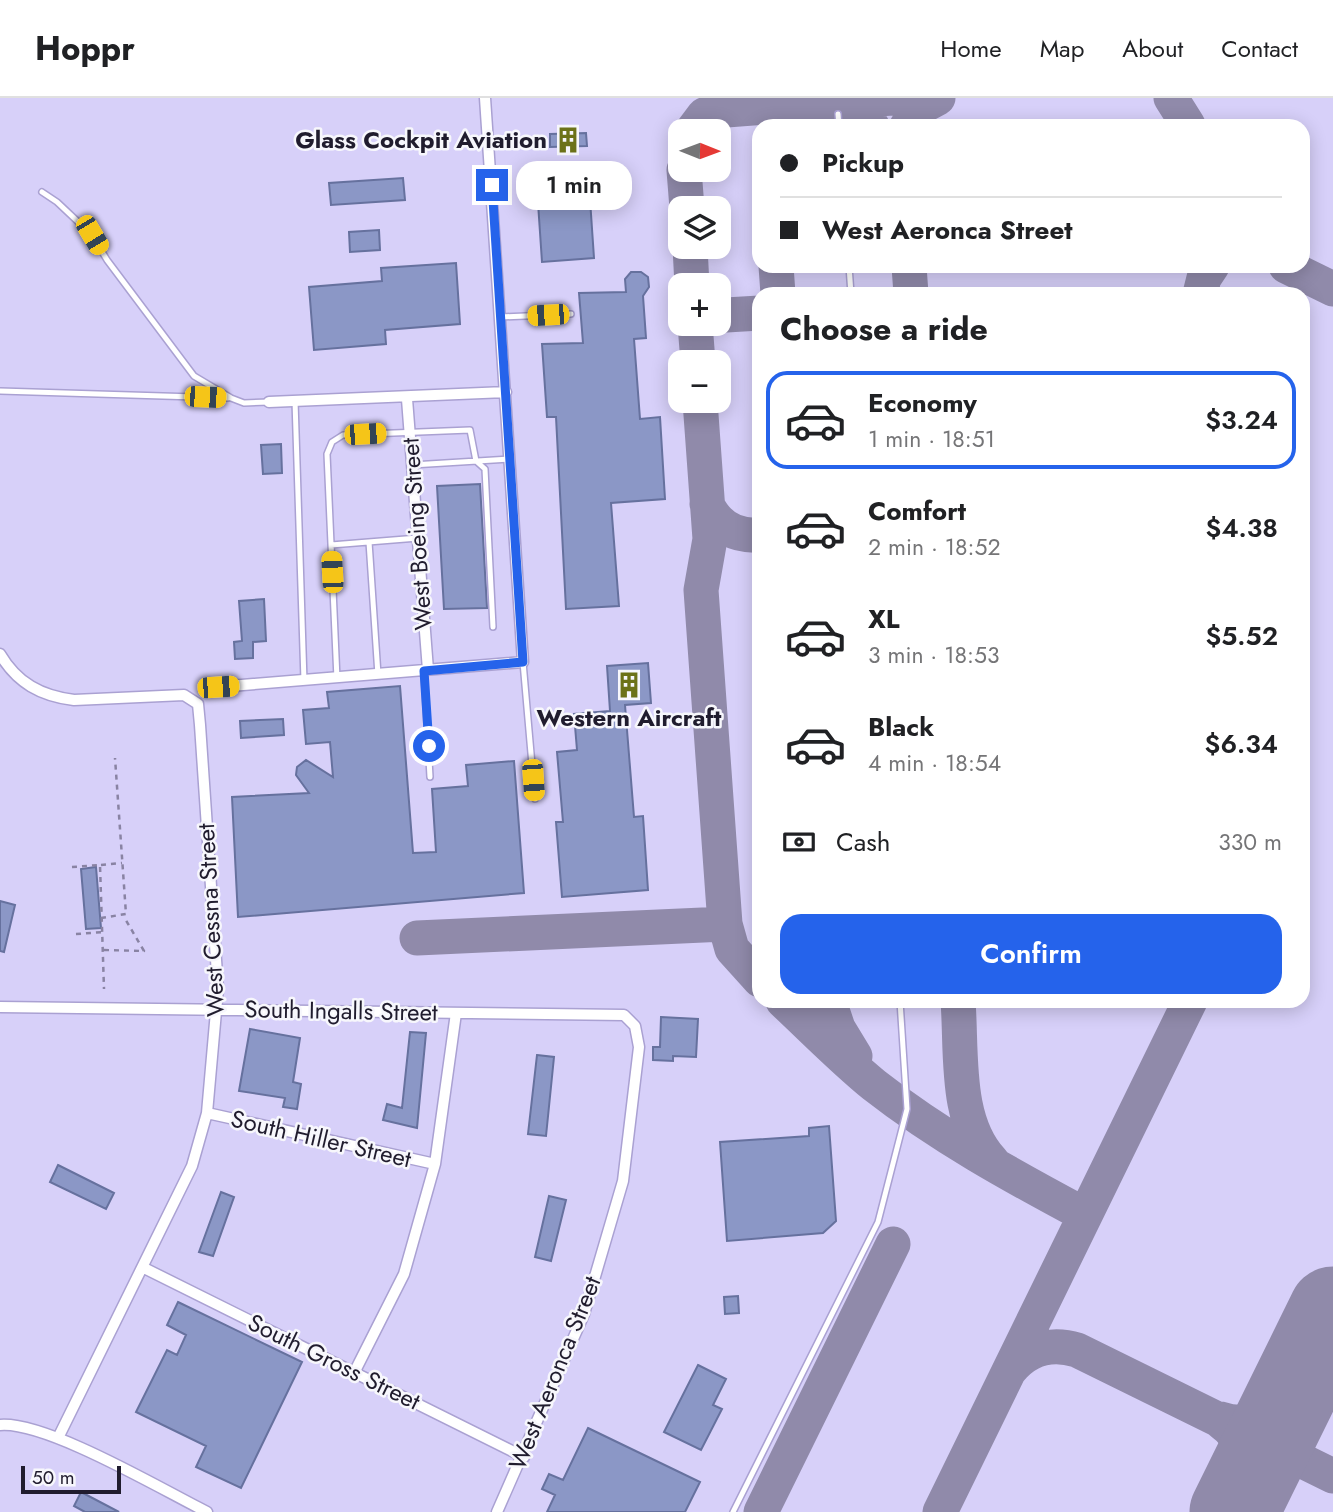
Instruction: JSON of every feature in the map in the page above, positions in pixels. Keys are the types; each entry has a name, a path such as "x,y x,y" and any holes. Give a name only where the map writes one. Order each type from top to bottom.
{"street":[{"path":"218,687 523,662 485,98"},
{"path":"269,402 407,399 506,392"},
{"name":"West Boeing Street","path":"407,399 426,670"},
{"name":"West Cessna Street","path":"0,653 25,684 56,698 74,700 184,695 198,704 218,1010 207,1113 192,1166 58,1438"},
{"name":"South Ingalls Street","path":"0,1007 624,1015 635,1026"},
{"path":"355,1371 404,1274 435,1164 456,1013"},
{"name":"West Aeronca Street","path":"497,1512 524,1457 584,1314 623,1181 639,1047 635,1026"},
{"name":"South Hiller Street","path":"207,1113 435,1164"},
{"name":"South Gross Street","path":"144,1268 524,1457"},
{"path":"0,1425 31,1427 58,1438 207,1512"}],"lane":[{"path":"838,114 838,119"},
{"path":"42,192 57,202 92,235 115,271 194,376 231,398 244,402 269,402"},
{"path":"501,317 571,314"},
{"path":"0,391 231,398"},
{"path":"295,401 304,681"},
{"path":"337,679 327,454 332,442 343,435 470,430 476,461 485,469 493,627"},
{"path":"412,465 510,459"},
{"path":"331,545 418,538"},
{"path":"369,542 378,675"},
{"path":"523,662 534,799"},
{"path":"426,670 430,777"},
{"path":"733,1512 878,1222 907,1110 900,1008"}],"path":[{"path":"104,950 144,951 124,917 115,758"},
{"path":"72,867 122,863"},
{"path":"100,865 104,989"},
{"path":"101,918 124,917"},
{"path":"76,934 103,932"}],"building":[{"name":"Glass Cockpit Aviation","path":"586,133 587,146 550,147 550,134"},
{"path":"588,170 594,258 542,262 536,173"},
{"path":"403,178 405,200 331,205 329,183"},
{"path":"379,230 380,250 350,252 349,232"},
{"path":"456,263 460,324 385,330 386,344 314,350 309,287 382,281 381,268"},
{"path":"631,272 641,272 648,277 649,287 643,296 646,338 634,339 640,419 660,417 665,499 611,503 619,606 566,609 556,417 547,417 542,344 583,343 579,293 626,292 625,279"},
{"path":"281,444 282,473 263,474 261,445"},
{"path":"480,484 487,608 444,609 437,486"},
{"path":"264,599 266,641 253,642 253,658 235,659 234,642 242,641 239,601"},
{"path":"648,663 651,703 625,705 634,817 643,816 648,890 562,897 556,822 563,822 557,752 577,750 574,714 610,711 607,666"},
{"path":"400,686 413,853 436,852 432,789 468,786 466,765 514,761 524,893 238,917 232,797 309,793 296,775 297,767 306,760 333,777 330,742 306,744 303,710 329,708 327,692"},
{"path":"283,719 284,735 241,738 240,721"},
{"path":"96,867 101,928 86,929 81,869"},
{"path":"0,901 15,905 4,952 0,951"},
{"path":"661,1017 698,1019 696,1057 673,1056 673,1061 653,1060 653,1047 660,1047"},
{"path":"250,1029 300,1038 293,1082 301,1084 297,1109 283,1107 285,1098 239,1091"},
{"path":"410,1032 426,1033 417,1128 383,1120 387,1104 402,1108"},
{"path":"537,1055 554,1057 546,1136 528,1134"},
{"path":"829,1126 836,1221 823,1233 727,1241 720,1142 809,1136 809,1128"},
{"path":"58,1165 114,1193 106,1209 50,1182"},
{"path":"221,1192 234,1197 213,1256 199,1252"},
{"path":"549,1196 566,1200 551,1261 535,1257"},
{"path":"738,1296 739,1313 725,1314 724,1297"},
{"path":"178,1302 302,1362 241,1488 196,1467 206,1446 136,1412 167,1350 177,1355 186,1335 167,1325"},
{"path":"698,1365 726,1379 713,1405 722,1409 701,1450 664,1432"},
{"path":"588,1428 700,1482 685,1512 547,1512 555,1495 542,1489 549,1474 563,1480"},
{"path":"81,1492 119,1512 85,1512 74,1506"}],"taxiway":[{"path":"701,119 713,111 817,103 828,98"},
{"path":"861,119 849,111 817,103 893,98"},
{"path":"913,119 923,106 938,98"},
{"path":"1171,98 1184,119"},
{"path":"685,182 686,196"},
{"path":"691,259 691,273"},
{"path":"776,273 778,287"},
{"path":"910,273 910,287"},
{"path":"1202,287 1207,273"},
{"path":"1300,273 1333,289"},
{"path":"731,315 752,313"},
{"path":"696,336 697,350"},
{"path":"701,413 710,539 701,590 725,924 732,949 752,971"},
{"path":"707,504 722,524 735,532 752,535"},
{"path":"417,938 725,924"},
{"path":"790,1008 850,1065 899,1104 976,1154 1085,1215"},
{"path":"831,1008 838,1028 855,1056"},
{"path":"958,1008 960,1063 966,1106 971,1126 992,1161"},
{"path":"940,1512 1187,1008"},
{"path":"761,1512 893,1244"},
{"path":"1010,1370 1024,1357 1040,1349 1058,1347 1077,1350 1333,1476"},
{"path":"1221,1419 1243,1422 1263,1417 1280,1405 1295,1388"},
{"path":"1221,1422 1237,1438 1244,1457 1240,1500"}],"runway":[{"path":"1234,1512 1333,1311"}],"place":[{"name":"Glass Cockpit Aviation","path":"568,140"},
{"name":"Western Aircraft","path":"629,685"}],"route":[{"path":"429,746 424,671 523,662 492,185"}]}
